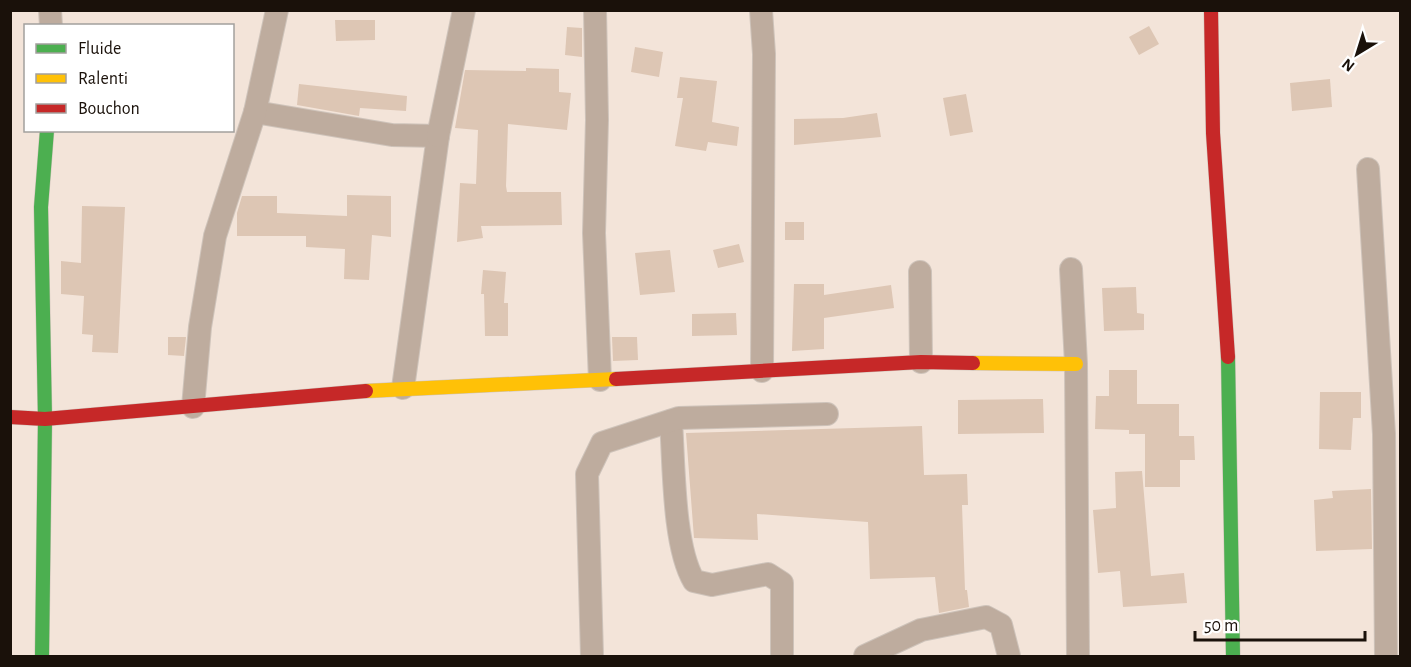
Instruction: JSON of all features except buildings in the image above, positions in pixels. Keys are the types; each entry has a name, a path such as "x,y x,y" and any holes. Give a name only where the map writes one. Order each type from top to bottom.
{"street":[{"path":"193,408 200,327 214,236 255,112 277,10"},
{"path":"403,388 438,136 464,10"},
{"path":"595,10 597,120 594,233 600,380"},
{"path":"761,10 764,54 762,371"},
{"path":"1211,10 1209,56 1211,112 1227,338 1233,657"},
{"path":"255,112 392,135 438,136"},
{"path":"42,657 45,419 41,207 47,132"},
{"path":"1368,169 1384,434 1386,657"},
{"path":"1071,268 1076,364 1078,657"},
{"path":"920,272 921,362"},
{"path":"10,417 45,419 193,408 403,388 600,380 921,362 1076,364"},
{"path":"592,657 587,474 602,443 679,418 827,414"},
{"path":"671,421 680,527 686,568 694,581 712,585 768,574 782,582 782,657"},
{"path":"865,657 921,630 986,617 1001,624 1009,657"}],"traffic: fast":[{"path":"42,656 45,419 41,207 47,132"},
{"path":"1228,357 1233,656"}],"traffic: slow":[{"path":"973,363 1076,364"},
{"path":"366,391 616,379"}],"traffic: jam":[{"path":"1211,10 1213,133 1228,357"},
{"path":"616,379 921,362 973,363"},
{"path":"10,417 45,419 366,391"}]}
